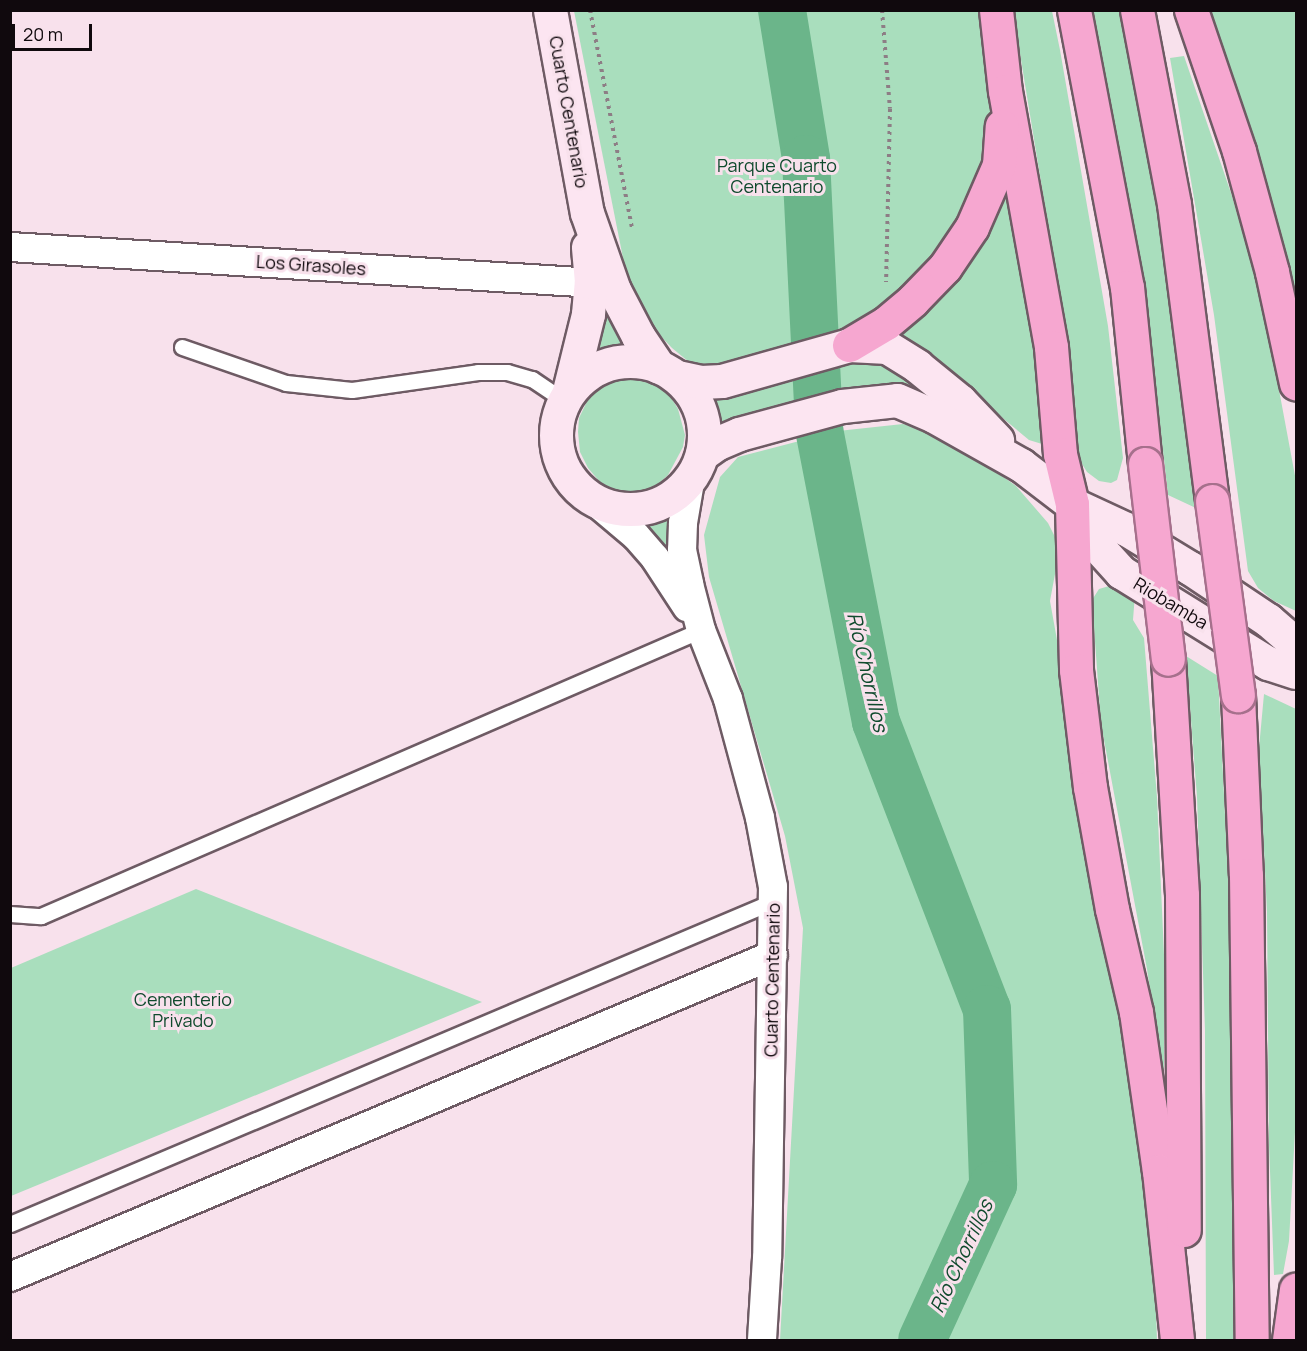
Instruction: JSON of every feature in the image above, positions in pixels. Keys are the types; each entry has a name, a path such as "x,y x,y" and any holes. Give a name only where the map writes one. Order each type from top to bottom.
{"highway":[{"path":"996,10 1005,91 1051,347 1060,454 1072,504 1076,670 1090,787 1112,909 1136,1012 1159,1171 1177,1341"},
{"path":"1074,10 1127,287 1168,659 1182,895 1186,1341"},
{"path":"1137,10 1174,204 1238,695 1246,875 1252,1341"},
{"path":"1191,10 1239,151 1272,272 1296,383"},
{"path":"849,345 886,323 913,300 945,267 972,227 999,165 1005,91"},
{"path":"1289,1341 1296,1289"}],"main road":[{"name":"Cuarto Centenario","path":"550,10 601,283 638,336 668,372"},
{"name":"Cuarto Centenario","path":"567,396 601,283"},
{"name":"Riobamba","path":"668,372 702,382 722,381 849,345 887,346 917,366 960,401 1021,465"},
{"path":"638,361 668,372 692,393 701,412 704,433 697,465 670,498 652,506 632,509 613,507 592,499 575,485 563,466 557,445 557,423 567,396 595,370 616,362 638,361"},
{"name":"Riobamba","path":"697,465 718,443 739,434 842,406 897,400 934,416 1021,465 1072,504 1126,529 1190,568 1268,620 1296,644"},
{"name":"Riobamba","path":"1072,504 1091,539 1121,572 1268,663 1296,672"}],"street":[{"name":"Los Girasoles","path":"10,247 601,283"},
{"name":"Cuarto Centenario","path":"697,465 682,523 682,550 701,630 728,699 757,807 774,901 767,1258 762,1341"},
{"name":"Cuarto Centenario","path":"592,499 636,536 655,558 701,630"},
{"path":"10,1277 773,955"}],"lane":[{"path":"182,347 286,383 352,390 478,372 507,372 532,380 567,396"},
{"path":"10,914 41,916 701,630"},
{"path":"10,1224 774,901"}],"path":[{"path":"590,10 632,229"}],"green space":[{"name":"Parque Cuarto Centenario","path":"574,11 978,11 991,103 991,124 987,151 972,201 920,274 865,321 843,331 721,367 703,367 689,362 646,321 625,268"},
{"path":"1013,11 1052,11 1108,326 1123,458 1117,480 1111,483 1099,481 1087,472 1079,459 1060,298"},
{"path":"1093,11 1122,11 1167,244 1198,509 1168,495 1134,232"},
{"path":"1204,11 1296,11 1296,303 1264,191"},
{"path":"1184,56 1232,196 1263,304 1296,481 1296,611 1274,601 1258,588 1248,571 1214,315 1170,58"},
{"path":"1009,182 1034,312 1046,441 1042,444 1029,440 928,356 887,336"},
{"path":"604,291 634,352 613,347 597,348"},
{"path":"873,361 897,369 946,401 717,426 707,398 838,362"},
{"path":"632,374 656,383 669,394 678,409 685,435 683,447 668,475 655,487 640,493 627,494 612,490 600,482 588,468 580,452 578,432 579,418 592,391 606,380"},
{"path":"903,424 933,433 969,452 1016,486 1048,523 1060,547 1050,601 1064,679 1082,837 1124,1020 1154,1247 1157,1340 780,1340 803,928 785,836 709,577 704,535 720,477 738,457 838,431"},
{"path":"670,519 675,573 644,526"},
{"path":"1116,584 1135,594 1133,620 1144,638 1157,797 1164,955 1164,1086 1147,969 1101,724 1092,600 1099,589"},
{"path":"1186,656 1218,676 1230,914 1237,1340 1206,1340 1205,1031 1197,797"},
{"path":"1264,694 1296,709 1296,1114 1289,1241 1283,1274 1274,1275 1269,1145 1267,912 1259,748"},
{"name":"Cementerio Privado","path":"196,889 482,1002 11,1196 11,968"}],"waterway":[{"name":"Río Chorrillos","path":"782,10 806,159 819,429 876,722 987,1009 993,1185 922,1340"}]}
